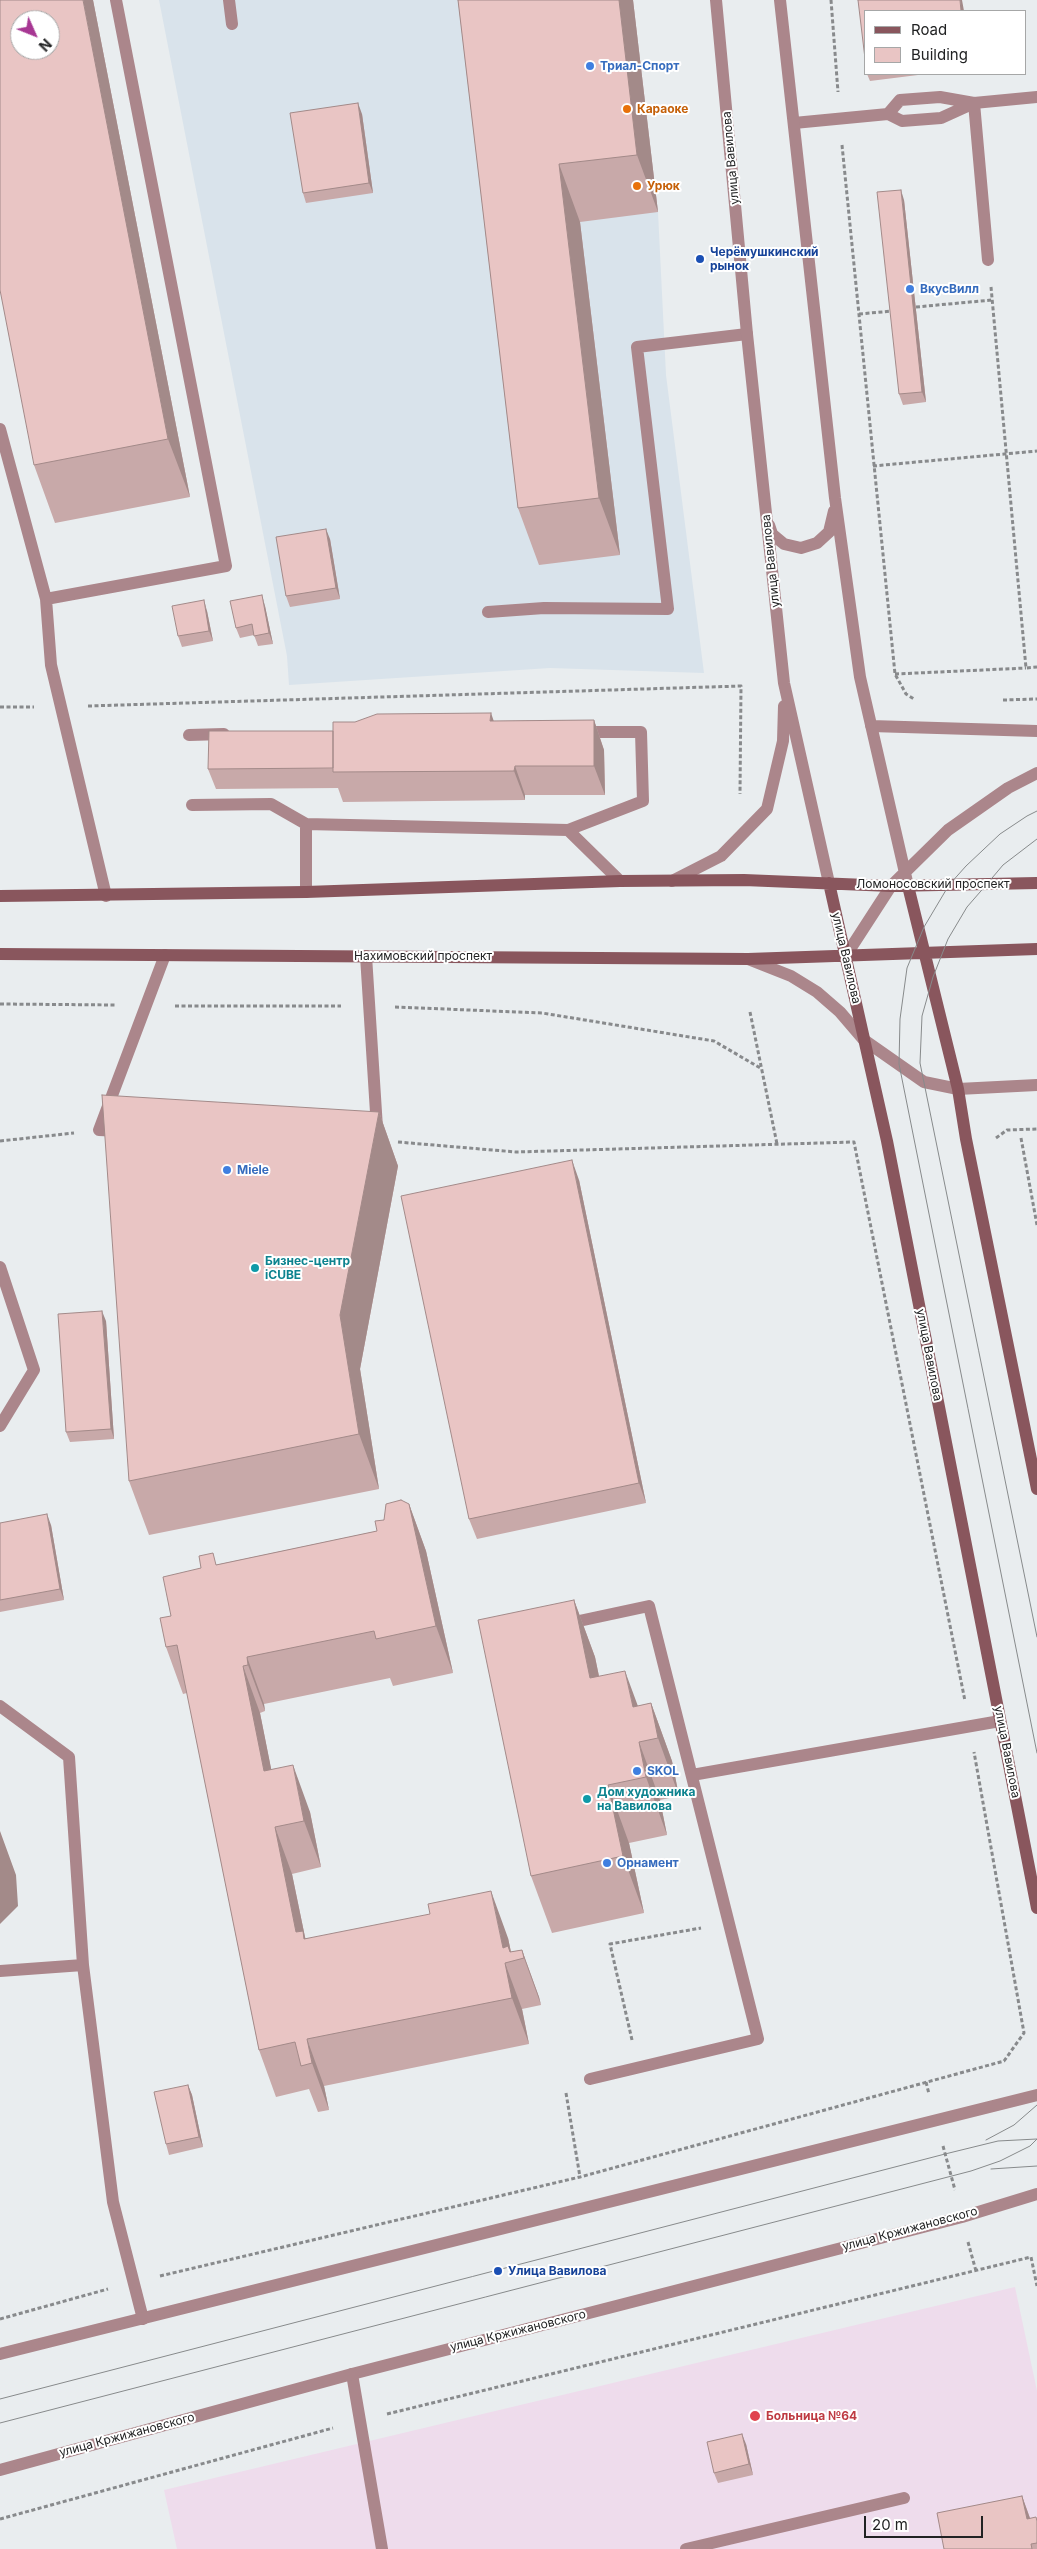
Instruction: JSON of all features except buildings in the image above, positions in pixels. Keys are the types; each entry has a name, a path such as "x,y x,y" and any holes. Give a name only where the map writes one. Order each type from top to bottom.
{"main road":[{"path":"0,896 306,892 620,881 744,880 829,883"},
{"name":"Ломоносовский проспект","path":"829,883 891,886 1037,883"},
{"name":"улица Вавилова","path":"829,883 887,1141 1037,1908"},
{"path":"908,886 923,954 958,1089 966,1139 1037,1489"},
{"path":"845,957 1037,949"},
{"name":"Нахимовский проспект","path":"0,954 748,959 845,957"}],"street":[{"path":"46,600 226,566 116,0"},
{"path":"229,0 232,24"},
{"name":"улица Вавилова","path":"716,0 747,334 784,683 829,883"},
{"path":"780,0 835,498 860,677 908,886"},
{"path":"888,114 900,100 940,97 974,103 1037,97"},
{"path":"794,123 888,114 902,121 942,118 974,103"},
{"path":"974,103 988,260"},
{"path":"488,612 544,608 668,609 637,347 747,334"},
{"path":"0,430 46,600 52,665 106,896"},
{"path":"766,518 772,534 784,544 801,548 817,543 828,532 835,498"},
{"path":"672,881 721,856 767,809 783,741 784,683"},
{"path":"871,726 1037,731"},
{"path":"192,805 271,804 306,824 568,830 643,801 641,732 572,732"},
{"path":"189,735 238,734"},
{"path":"845,957 891,886 948,830 1008,788 1037,772"},
{"path":"306,824 306,892"},
{"path":"568,830 620,881"},
{"path":"138,1132 98,1130 165,955"},
{"path":"366,956 378,1141"},
{"path":"748,959 791,976 817,992 840,1012 864,1040 924,1082 958,1089 1037,1085"},
{"path":"0,1267 34,1370 0,1426"},
{"path":"549,1627 650,1606 758,2040 590,2079"},
{"path":"0,1706 68,1757 83,1965 114,2202 132,2282 143,2320"},
{"path":"692,1775 1000,1721"},
{"path":"0,1971 83,1965"},
{"path":"0,2354 143,2320 1037,2095"},
{"name":"улица Кржижановского","path":"0,2470 352,2374 962,2216 1037,2194"},
{"path":"352,2374 382,2549"},
{"path":"686,2549 904,2498"}],"path":[{"path":"831,0 858,314 895,674 906,694 921,704"},
{"path":"988,260 1026,668"},
{"path":"916,307 992,300"},
{"path":"858,314 892,311"},
{"path":"873,466 1037,451"},
{"path":"895,674 1037,667"},
{"path":"0,707 62,707 741,686 740,798"},
{"path":"998,700 1037,699"},
{"path":"0,1004 117,1005"},
{"path":"145,1006 369,1006 542,1013 714,1041 762,1068"},
{"path":"750,1012 777,1144"},
{"path":"996,1138 1008,1130 1037,1129"},
{"path":"0,1140 81,1132"},
{"path":"1021,1138 1037,1225"},
{"path":"0,2319 132,2282 580,2177 926,2082 1004,2060 1024,2033 969,1726 854,1142 516,1152 378,1141"},
{"path":"638,2068 610,1944 729,1923"},
{"path":"580,2177 564,2087 590,2079"},
{"path":"926,2082 976,2271"},
{"path":"0,2519 360,2420 1031,2257 1037,2286"}],"shaded area":[{"path":"159,0 633,0 658,212 666,375 704,673 550,668 289,685 287,656"},
{"name":"Больница №64","path":"1015,2287 1037,2391 1037,2549 177,2549 164,2490"}],"tram line":[{"path":"1037,811 1000,834 966,866 949,885 924,927 907,968 900,1019 899,1064 1037,1753"},
{"path":"1037,839 1003,865 967,907 948,939 933,977 922,1016 920,1063 1037,1637"},
{"path":"986,2140 1014,2125 1037,2105"},
{"path":"0,2399 945,2154 998,2141 1037,2139"},
{"path":"0,2423 971,2171 1000,2161 1030,2146 1037,2139"},
{"path":"991,2169 1037,2166"}],"place":[{"name":"Триал-Спорт","path":"590,66"},
{"name":"Караоке","path":"627,109"},
{"name":"Урюк","path":"637,186"},
{"name":"Черёмушкинский рынок","path":"700,259"},
{"name":"ВкусВилл","path":"910,289"},
{"name":"Miele","path":"227,1170"},
{"name":"Бизнес-центр iCUBE","path":"255,1268"},
{"name":"SKOL","path":"637,1771"},
{"name":"Дом художника на Вавилова","path":"587,1799"},
{"name":"Орнамент","path":"607,1863"},
{"name":"Улица Вавилова","path":"498,2271"},
{"name":"Больница №64","path":"755,2416"}]}
